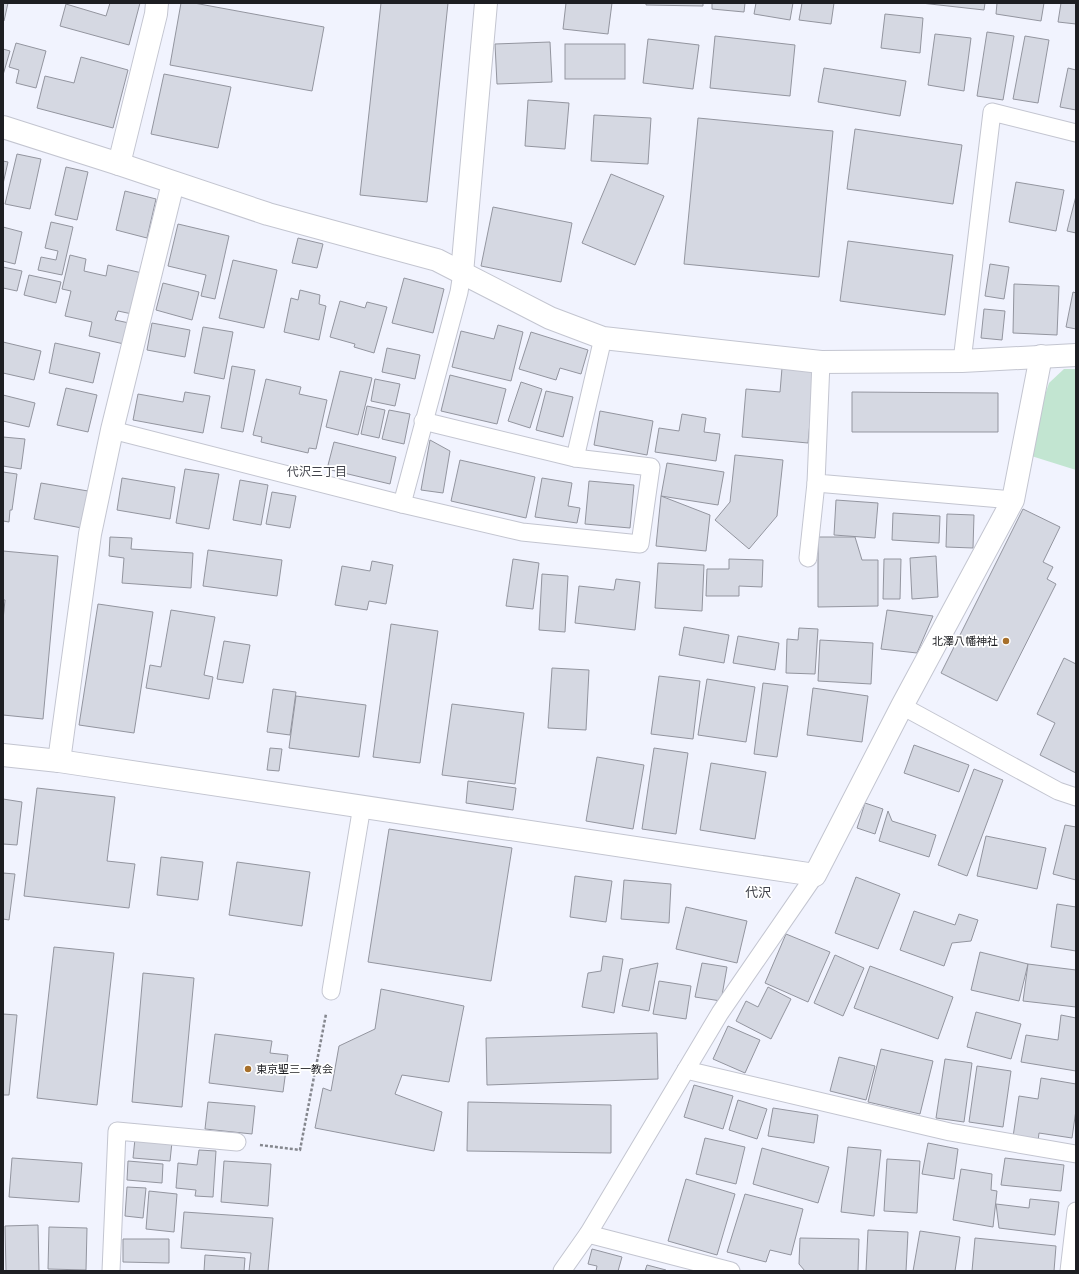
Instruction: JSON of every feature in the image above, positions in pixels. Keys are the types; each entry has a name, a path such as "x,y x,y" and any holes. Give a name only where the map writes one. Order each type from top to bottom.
{"street":[{"path":"119,164 154,21 157,3"},
{"path":"462,273 486,3"},
{"path":"3,127 268,214 437,260 550,318 603,338 821,362 962,361 1076,355"},
{"path":"59,761 90,534 112,430 173,183"},
{"path":"3,756 59,761 814,875 902,706 1013,500 1041,356"}],"lane":[{"path":"962,361 992,112 1076,133"},
{"path":"402,504 423,421 459,292 462,273"},
{"path":"575,458 603,338"},
{"path":"808,558 816,483 821,362"},
{"path":"112,430 402,504 522,532 640,544 651,467 575,458 423,421"},
{"path":"816,483 1013,500"},
{"path":"902,706 1058,791 1076,797"},
{"path":"331,991 362,806"},
{"path":"562,1271 588,1234 720,1013 814,875"},
{"path":"686,1070 950,1132 1076,1154"},
{"path":"111,1271 117,1131 237,1142"},
{"path":"1069,1271 1076,1211"},
{"path":"588,1234 731,1271"}],"path":[{"path":"237,1142 300,1150 331,991"}],"green space":[{"path":"1064,369 1076,369 1076,470 1025,454 1049,383"}],"building":[{"path":"3,3 8,3 4,21 3,21"},
{"path":"110,3 140,3 129,45 60,26 66,4 106,16"},
{"path":"181,3 194,3 324,27 312,91 170,65"},
{"path":"381,3 448,3 427,202 360,195"},
{"path":"566,3 612,3 608,34 563,29"},
{"path":"646,3 703,3 703,6 646,5"},
{"path":"712,3 745,3 744,12 712,9"},
{"path":"756,3 793,3 790,20 754,14"},
{"path":"802,3 834,3 831,24 799,20"},
{"path":"921,3 985,3 984,10"},
{"path":"997,3 1044,3 1041,21 996,14"},
{"path":"1061,3 1076,3 1076,24 1058,22"},
{"path":"885,14 923,18 920,53 881,48"},
{"path":"987,32 1014,36 1003,100 977,96"},
{"path":"935,34 971,38 964,91 928,85"},
{"path":"715,36 795,45 790,96 710,88"},
{"path":"1025,36 1049,40 1038,103 1013,99"},
{"path":"648,39 699,45 693,89 643,83"},
{"path":"550,42 552,82 497,84 495,44"},
{"path":"16,43 46,51 36,88 16,83 19,70 9,67"},
{"path":"565,44 625,44 625,79 565,79"},
{"path":"3,49 10,51 3,75"},
{"path":"81,57 128,70 113,128 37,108 45,76 74,83"},
{"path":"824,68 906,81 900,116 818,102"},
{"path":"1068,68 1076,70 1076,110 1060,107"},
{"path":"164,74 231,87 218,148 151,134"},
{"path":"528,100 569,103 565,149 525,146"},
{"path":"594,115 651,118 648,164 591,161"},
{"path":"698,118 833,131 819,277 684,264"},
{"path":"855,129 962,145 953,204 847,189"},
{"path":"17,154 41,159 30,209 5,204"},
{"path":"3,161 8,162 3,184"},
{"path":"66,167 88,172 77,220 55,215"},
{"path":"611,174 664,196 635,265 582,243"},
{"path":"1016,182 1064,190 1056,231 1009,222"},
{"path":"125,191 156,199 147,238 116,230"},
{"path":"1076,196 1076,233 1067,231"},
{"path":"493,207 572,223 561,282 481,266"},
{"path":"51,222 73,227 62,275 38,270 41,257 56,260 58,251 45,248"},
{"path":"178,224 229,236 215,299 201,296 206,275 168,266"},
{"path":"3,227 22,232 15,264 3,261"},
{"path":"298,238 323,244 317,268 292,263"},
{"path":"848,241 953,255 945,315 840,301"},
{"path":"70,255 86,259 84,271 106,276 108,265 142,273 132,314 118,311 115,320 129,323 124,344 89,336 92,322 65,316 71,291 62,289"},
{"path":"233,260 277,270 264,328 219,318"},
{"path":"990,264 1009,267 1004,299 985,296"},
{"path":"3,267 22,271 17,291 3,288"},
{"path":"29,275 61,282 56,303 24,295"},
{"path":"404,278 444,289 433,333 392,323"},
{"path":"163,283 199,292 192,320 156,310"},
{"path":"1014,284 1059,286 1057,335 1013,333"},
{"path":"300,290 320,295 319,304 326,306 319,340 284,332 291,298 298,300"},
{"path":"1073,292 1076,293 1076,329 1066,327"},
{"path":"340,301 365,308 367,302 387,307 374,353 354,347 355,344 330,337"},
{"path":"984,309 1005,311 1002,340 981,338"},
{"path":"152,323 190,330 185,357 147,350"},
{"path":"498,325 523,332 511,381 452,367 461,331 494,339"},
{"path":"203,327 233,332 224,379 194,373"},
{"path":"531,332 588,350 581,374 560,368 556,380 519,369"},
{"path":"3,342 41,351 34,380 3,373"},
{"path":"55,343 100,353 93,383 49,373"},
{"path":"387,348 420,355 415,379 382,372"},
{"path":"232,366 255,370 243,432 221,428"},
{"path":"782,368 815,371 808,443 742,437 746,389 780,392"},
{"path":"340,371 372,378 358,435 326,427"},
{"path":"450,375 506,389 497,424 441,411"},
{"path":"266,379 301,387 299,394 327,400 316,449 309,448 308,453 261,442 262,437 253,435"},
{"path":"375,379 400,384 395,406 371,401"},
{"path":"521,382 542,389 530,428 508,421"},
{"path":"66,388 97,395 88,432 57,425"},
{"path":"546,391 573,397 563,437 536,430"},
{"path":"185,392 210,396 203,433 133,420 138,394 183,402"},
{"path":"852,392 998,393 998,432 852,432"},
{"path":"3,395 35,403 29,427 3,421"},
{"path":"367,406 385,410 379,438 361,434"},
{"path":"389,410 410,414 404,444 382,439"},
{"path":"600,411 653,421 647,455 594,445"},
{"path":"682,414 706,418 704,432 720,434 716,461 655,452 659,428 679,431"},
{"path":"3,437 25,439 21,469 3,466"},
{"path":"430,440 450,451 443,493 421,490"},
{"path":"334,442 396,457 390,484 327,469"},
{"path":"735,455 783,460 777,516 749,549 715,520 730,502"},
{"path":"460,460 535,477 526,518 451,501"},
{"path":"667,463 724,472 718,505 661,496"},
{"path":"185,469 219,474 209,529 176,523"},
{"path":"3,472 17,474 9,522 3,521"},
{"path":"122,478 175,487 170,519 117,510"},
{"path":"542,478 572,483 568,506 580,508 577,523 535,517"},
{"path":"240,480 268,485 261,525 233,520"},
{"path":"589,481 634,485 630,528 585,524"},
{"path":"41,483 88,491 82,528 34,519"},
{"path":"272,492 296,496 290,528 266,524"},
{"path":"661,496 710,515 706,551 656,546"},
{"path":"836,500 878,503 875,538 834,535"},
{"path":"1023,509 1060,527 1043,562 1053,567 1047,579 1056,584 997,701 941,673"},
{"path":"893,513 940,516 939,543 892,540"},
{"path":"947,514 974,515 973,548 946,547"},
{"path":"110,537 132,538 131,549 193,553 191,588 122,583 124,558 109,556"},
{"path":"818,537 855,537 862,560 878,560 878,606 818,607"},
{"path":"208,550 282,560 277,596 203,586"},
{"path":"3,551 58,556 43,719 3,715 3,620 5,600 3,600"},
{"path":"936,556 938,597 912,599 910,558"},
{"path":"513,559 539,563 533,609 506,606"},
{"path":"729,559 763,560 762,587 739,586 739,596 706,596 707,569 729,569"},
{"path":"884,559 901,559 900,599 883,599"},
{"path":"372,561 393,565 386,604 369,601 367,610 335,605 342,566 370,571"},
{"path":"658,563 704,565 702,611 655,608"},
{"path":"542,574 568,576 565,632 539,630"},
{"path":"616,579 640,582 635,630 575,623 579,586 614,590"},
{"path":"98,604 153,612 134,733 79,725"},
{"path":"171,610 215,617 204,675 213,677 209,699 146,688 150,665 161,667"},
{"path":"887,610 933,616 917,653 881,649"},
{"path":"391,624 438,631 420,763 373,757"},
{"path":"684,627 729,635 724,663 679,655"},
{"path":"799,628 818,629 815,674 786,673 787,639 798,640"},
{"path":"738,636 779,643 775,670 733,663"},
{"path":"820,640 873,643 871,684 818,681"},
{"path":"224,641 250,645 243,683 217,679"},
{"path":"1064,658 1076,664 1076,773 1040,755 1055,723 1037,714"},
{"path":"552,668 589,670 586,730 548,728"},
{"path":"659,676 700,681 693,739 651,734"},
{"path":"707,679 755,687 746,742 698,735"},
{"path":"763,683 788,686 777,757 754,754"},
{"path":"813,688 868,696 862,742 807,735"},
{"path":"273,689 296,692 290,735 267,732"},
{"path":"296,696 366,705 359,757 289,748"},
{"path":"452,704 524,713 515,784 442,775"},
{"path":"914,745 969,765 959,792 904,773"},
{"path":"270,748 282,749 279,771 267,770"},
{"path":"654,748 688,753 676,834 642,829"},
{"path":"597,757 644,765 633,829 586,821"},
{"path":"711,763 766,772 755,839 700,830"},
{"path":"974,769 1003,780 967,876 938,865"},
{"path":"468,781 516,788 513,810 466,803"},
{"path":"37,788 115,797 107,861 135,864 129,908 24,896"},
{"path":"3,799 22,802 17,845 3,844"},
{"path":"865,803 883,809 875,834 857,828"},
{"path":"888,811 892,821 936,835 929,857 879,841"},
{"path":"1065,825 1076,827 1076,880 1053,874"},
{"path":"389,829 512,848 491,981 368,962"},
{"path":"986,836 1046,848 1037,889 977,876"},
{"path":"161,857 203,862 198,900 157,895"},
{"path":"237,862 310,872 302,926 229,915"},
{"path":"3,873 15,874 9,920 3,919"},
{"path":"575,876 612,881 606,922 570,917"},
{"path":"856,877 900,894 878,949 835,933"},
{"path":"624,880 671,884 669,923 621,919"},
{"path":"1057,904 1076,907 1076,951 1051,947"},
{"path":"686,907 747,921 737,963 676,949"},
{"path":"914,911 955,925 959,914 978,920 971,941 952,943 944,966 900,950"},
{"path":"786,934 830,952 808,1002 765,983"},
{"path":"54,947 114,953 97,1105 37,1098"},
{"path":"980,952 1028,964 1019,1001 971,990"},
{"path":"835,955 864,968 843,1016 814,1003"},
{"path":"603,956 623,959 614,1013 582,1007 588,973 601,971"},
{"path":"658,963 649,1011 622,1006 630,969"},
{"path":"702,963 727,967 721,1001 695,997"},
{"path":"1028,964 1076,970 1076,1007 1023,1001"},
{"path":"870,966 953,997 938,1039 854,1008"},
{"path":"143,973 194,978 182,1107 132,1102"},
{"path":"659,981 691,986 686,1019 653,1014"},
{"path":"768,987 791,999 771,1039 736,1021 746,1001 758,1007"},
{"path":"381,989 464,1006 449,1082 402,1075 395,1094 442,1112 434,1151 315,1128 323,1088 331,1091 339,1046 375,1029"},
{"path":"976,1012 1021,1024 1011,1059 967,1047"},
{"path":"3,1014 17,1015 9,1095 3,1095"},
{"path":"1061,1015 1076,1018 1076,1071 1021,1062 1026,1035 1058,1040"},
{"path":"728,1026 760,1040 745,1073 713,1059"},
{"path":"657,1033 658,1079 487,1085 486,1038"},
{"name":"東京聖三一教会","path":"215,1034 272,1041 270,1053 288,1055 283,1092 209,1083"},
{"path":"881,1049 933,1061 920,1114 868,1102"},
{"path":"839,1057 875,1066 866,1100 830,1091"},
{"path":"945,1059 972,1063 964,1122 936,1118"},
{"path":"977,1066 1011,1071 1003,1127 969,1122"},
{"path":"1041,1078 1076,1084 1076,1110 1072,1138 1039,1133 1038,1141 1013,1137 1019,1096 1038,1099"},
{"path":"694,1085 733,1096 723,1129 684,1117"},
{"path":"738,1100 767,1109 757,1139 729,1130"},
{"path":"208,1102 255,1106 252,1134 205,1129"},
{"path":"468,1102 611,1105 611,1153 467,1151"},
{"path":"773,1108 818,1115 814,1143 768,1136"},
{"path":"705,1138 745,1147 736,1184 696,1174"},
{"path":"135,1139 172,1142 170,1161 133,1158"},
{"path":"928,1143 958,1149 954,1179 922,1174"},
{"path":"848,1147 881,1150 874,1216 841,1212"},
{"path":"762,1148 829,1167 818,1203 753,1184"},
{"path":"199,1150 216,1151 213,1197 195,1196 196,1190 176,1188 178,1163 197,1165"},
{"path":"12,1158 82,1163 79,1202 9,1197"},
{"path":"1005,1158 1064,1165 1061,1191 1001,1185"},
{"path":"887,1159 920,1161 917,1213 884,1211"},
{"path":"128,1161 163,1164 162,1183 127,1180"},
{"path":"224,1161 271,1164 268,1206 221,1202"},
{"path":"961,1169 992,1174 991,1190 997,1191 993,1227 953,1220"},
{"path":"686,1179 735,1194 717,1255 668,1241"},
{"path":"127,1187 146,1188 143,1218 125,1216"},
{"path":"149,1191 177,1194 174,1232 146,1229"},
{"path":"745,1194 803,1209 791,1255 770,1250 766,1262 727,1252"},
{"path":"1030,1199 1059,1202 1055,1235 999,1228 996,1204 1029,1208"},
{"path":"184,1212 273,1218 268,1271 249,1271 251,1253 181,1248"},
{"path":"38,1225 39,1271 6,1271 5,1226"},
{"path":"49,1227 87,1228 86,1270 48,1269"},
{"path":"868,1230 908,1232 906,1271 866,1271"},
{"path":"920,1231 960,1237 955,1271 913,1271"},
{"path":"800,1238 859,1239 858,1271 805,1271 799,1264"},
{"path":"975,1238 1056,1246 1054,1271 972,1271"},
{"path":"123,1239 169,1239 169,1263 123,1262"},
{"path":"592,1249 622,1257 618,1271 596,1271 597,1266 588,1264"},
{"path":"205,1255 245,1258 244,1271 204,1271"},
{"path":"647,1265 666,1270 666,1271 645,1271"}],"place":[{"name":"北澤八幡神社","path":"1006,641"},
{"name":"東京聖三一教会","path":"248,1069"}],"district":[{"name":"代沢三丁目","path":"317,472"},
{"name":"代沢","path":"758,892"}]}
